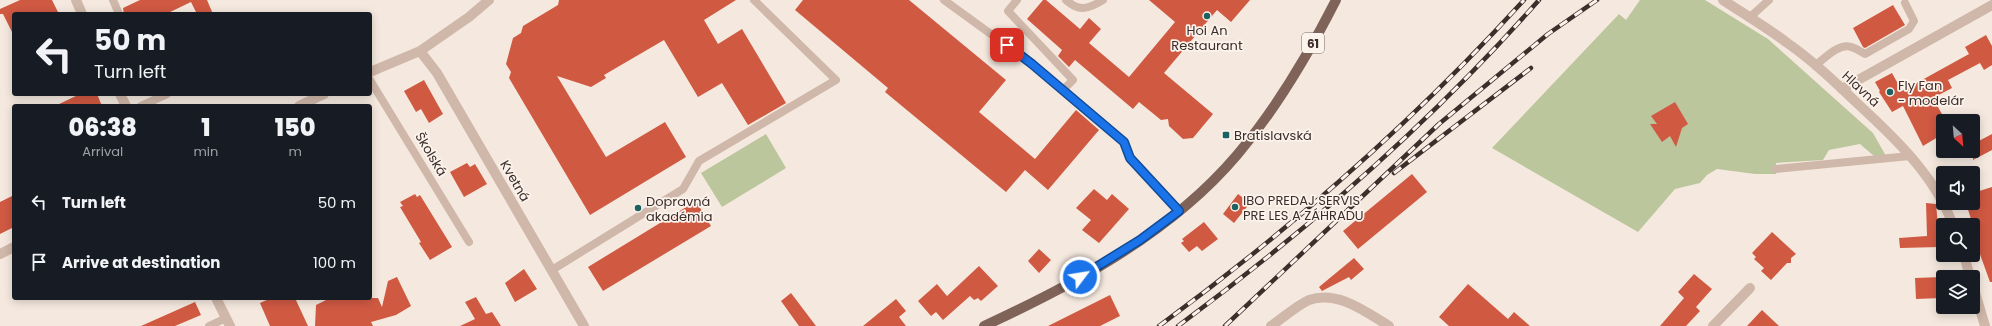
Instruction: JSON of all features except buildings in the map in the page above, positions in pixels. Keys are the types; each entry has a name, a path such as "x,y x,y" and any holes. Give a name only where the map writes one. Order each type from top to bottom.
{"main road":[{"name":"61","path":"984,326 1076,280 1140,240 1179,211 1214,180 1237,155 1273,109 1317,37 1336,0"}],"street":[{"path":"76,0 81,12"},
{"path":"372,71 420,51 469,17 489,0"},
{"name":"Hlavná","path":"1723,0 1786,42 1816,65 1842,89 1910,156 1933,186 1949,218"},
{"path":"1842,89 1992,5"},
{"name":"Kvetná","path":"420,51 437,73 584,326"},
{"path":"303,104 320,96"},
{"path":"0,254 12,248"},
{"path":"1713,326 1750,288"},
{"path":"1271,326 1303,304 1326,296 1340,299 1389,326"},
{"path":"217,300 228,322"},
{"path":"1980,309 1985,326"}],"lane":[{"path":"113,0 118,12"},
{"path":"552,270 683,189 699,160 836,80 754,0"},
{"path":"944,0 1032,64 1124,142 1130,158 1179,211"},
{"path":"1017,0 1008,12 1073,80 1063,90"},
{"path":"1066,0 1073,6 1090,8 1103,0"},
{"path":"1749,18 1769,0"},
{"path":"1816,65 1845,46 1853,47 1866,54 1909,29 1914,20 1905,3"},
{"name":"Školská","path":"372,83 469,242"},
{"path":"145,104 163,96"},
{"path":"1776,169 1910,156"},
{"path":"209,326 228,322"}],"green space":[{"path":"1640,0 1705,0 1768,39 1873,133 1886,156 1874,156 1860,144 1829,150 1823,160 1776,163 1776,174 1755,174 1717,169 1707,175 1700,183 1675,189 1638,232 1492,148 1619,14 1626,20"},
{"path":"766,134 786,168 722,207 701,173"}],"railway":[{"path":"1159,326 1256,251 1350,172 1439,88 1524,0"},
{"path":"1178,326 1274,252 1367,172 1456,88 1539,0"},
{"path":"1225,326 1439,124 1548,34 1597,0"},
{"path":"1394,173 1531,68"}],"place":[{"name":"Hoi An Restaurant","path":"1207,16"},
{"name":"Fly Fan - modelár","path":"1890,92"},
{"name":"Bratislavská","path":"1226,135"},
{"name":"IBO PREDAJ SERVIS PRE LES A ZÁHRADU","path":"1235,207"},
{"name":"Dopravná akadémia","path":"638,208"}],"route":[{"path":"1007,45 1032,64 1124,142 1130,158 1179,211 1140,240 1080,277"}]}
